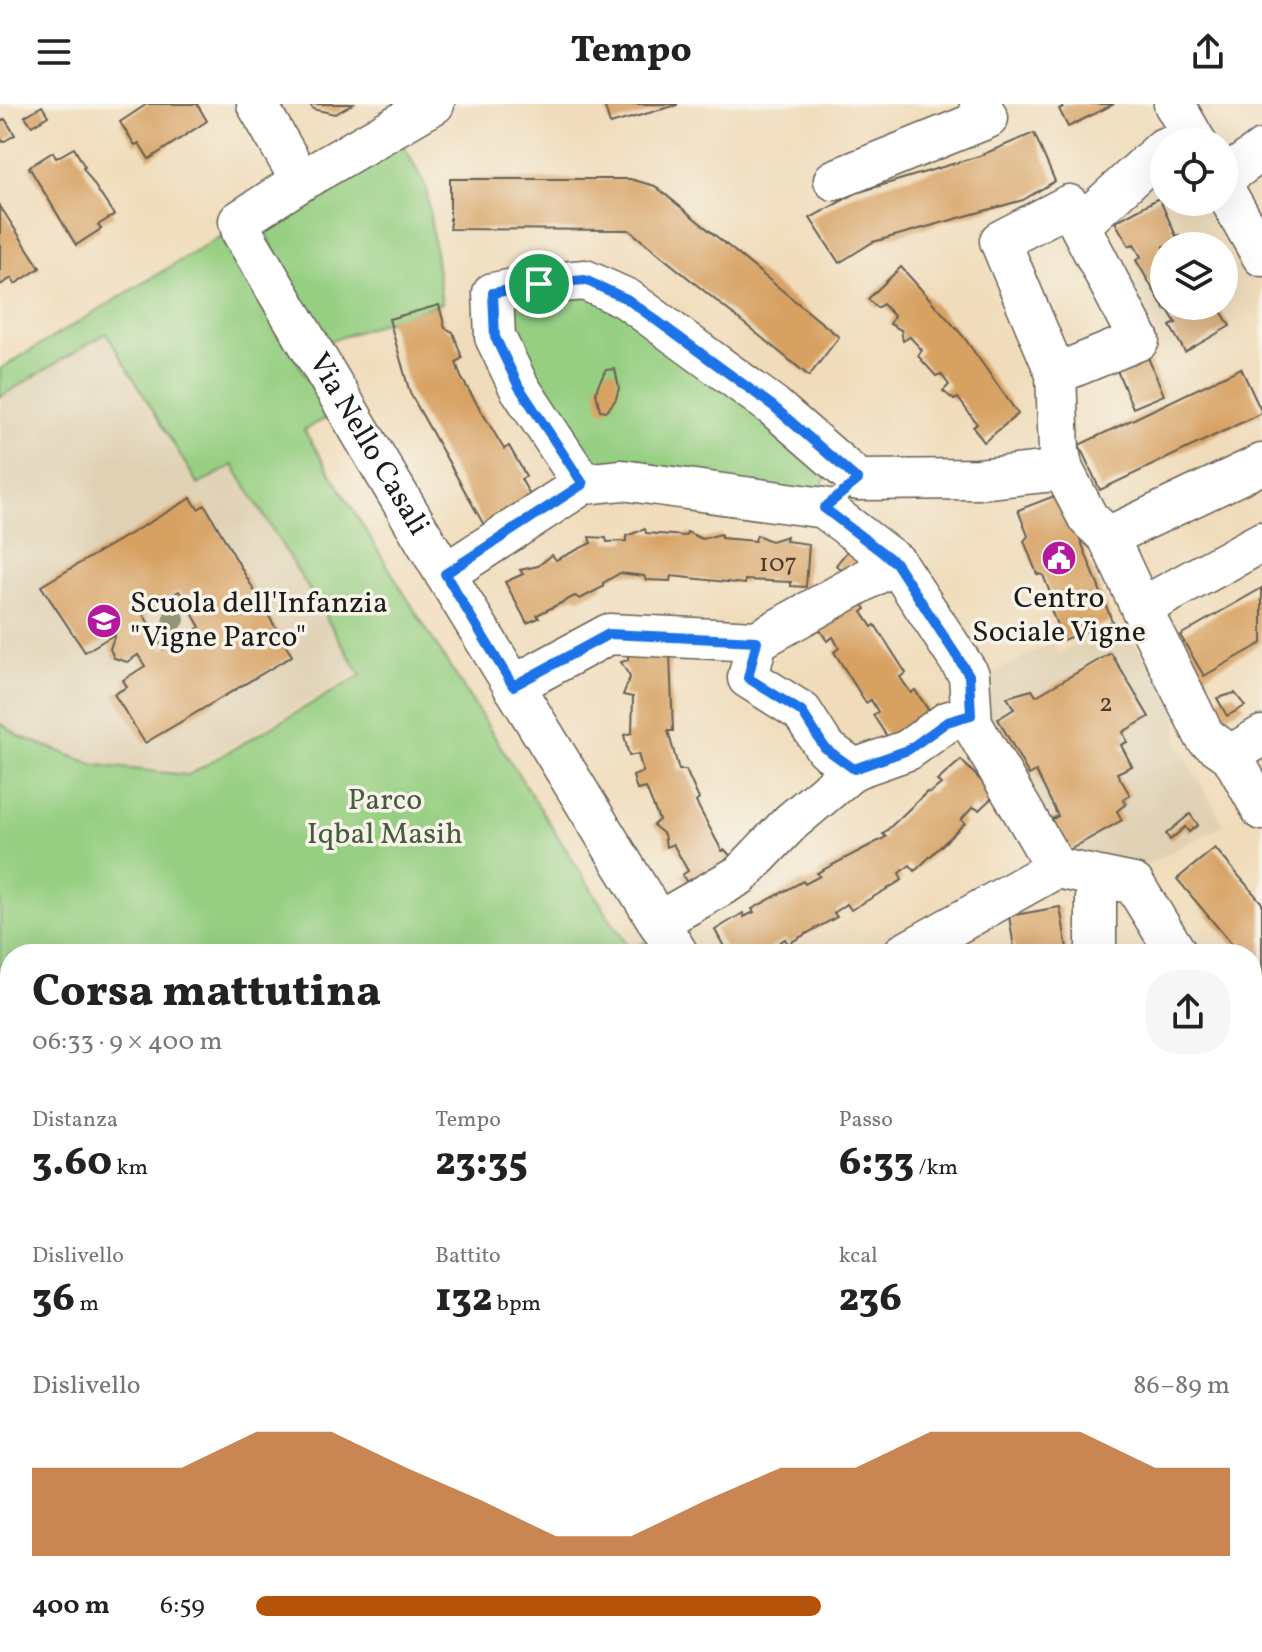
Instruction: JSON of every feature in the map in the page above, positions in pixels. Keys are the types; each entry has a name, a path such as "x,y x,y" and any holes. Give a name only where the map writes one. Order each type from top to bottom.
{"street":[{"path":"257,104 301,181 434,104"},
{"path":"834,180 988,118 980,104"},
{"path":"1238,168 1262,150"},
{"path":"1080,225 1150,159"},
{"name":"Via Nello Casali","path":"301,181 239,221 245,240 668,938"},
{"path":"1056,374 1139,340 1069,205 1000,241 1056,374 1059,451 1063,470 1088,518 1108,537 1205,737 1247,745 1262,810"},
{"path":"1238,214 1262,256"},
{"path":"583,484 519,387 495,337 493,293 539,284 585,280 627,299 773,406 858,480"},
{"path":"1108,537 1262,464"},
{"path":"824,508 858,480 978,479 1063,470"},
{"path":"445,574 583,484 622,480 824,508 896,563 969,675 972,724 1056,868"},
{"path":"1141,608 1262,542"},
{"path":"513,686 609,634 757,641 896,563"},
{"path":"757,641 748,678 802,712 825,748 854,769"},
{"path":"668,938 740,875 791,822 854,769 908,750 947,722 971,715"},
{"path":"921,944 1056,868 1115,881 1169,944"},
{"path":"1099,944 1115,881"}],"shaded area":[{"path":"104,335 196,487 232,467 358,672 188,771 95,764 19,735 0,722 0,399"},
{"path":"1118,629 1156,672 1176,710 1178,745 1224,824 1124,877 1057,858 976,720 978,681 1053,642 1058,653"}],"green space":[{"path":"403,144 426,187 442,303 321,344 265,232 274,218"},
{"name":"Parco Iqbal Masih","path":"221,236 330,416 304,430 626,944 0,944 0,723 19,736 95,765 188,775 361,675 233,465 198,485 106,333 0,397 0,369"},
{"path":"566,287 627,311 831,466 815,500 594,467 523,382 507,297"}],"building":[{"path":"147,104 197,104 207,121 149,159 120,122"},
{"path":"310,104 353,104 335,114 313,109"},
{"path":"604,104 677,104 677,105 610,124"},
{"path":"1061,104 1114,104 1068,127 1059,109 1063,107"},
{"path":"42,106 48,116 32,126 25,116"},
{"path":"5,119 15,135 3,142 0,122"},
{"path":"1034,133 1055,181 1023,200 873,242 839,263 810,218 856,193 979,156"},
{"path":"74,148 83,168 114,215 98,225 101,229 76,245 29,167 53,152 56,158"},
{"path":"450,179 630,179 655,186 839,337 809,376 629,230 450,229"},
{"path":"1150,203 1150,216 1167,216 1174,232 1150,232 1150,284 1136,260 1141,257 1134,244 1129,246 1115,222"},
{"path":"0,206 40,268 15,284 12,278 0,285"},
{"path":"901,267 963,336 1018,414 984,442 973,427 977,424 958,398 954,400 943,391 949,385 941,374 936,376 918,356 922,350 910,337 903,341 901,330 890,324 894,316 883,304 877,308 868,299"},
{"path":"439,305 445,328 453,332 462,358 456,362 461,377 504,449 509,446 526,476 521,479 533,500 485,527 410,393 389,319"},
{"path":"1174,320 1226,320 1230,326 1185,352 1170,326 1176,323"},
{"path":"1141,341 1164,395 1133,408 1110,354"},
{"path":"1241,368 1262,413 1100,490 1079,445"},
{"path":"615,369 619,388 616,399 607,411 600,410 596,393 598,385 606,370"},
{"name":"Centro Sociale Vigne","path":"1062,493 1112,621 1063,640 1047,600 1052,598 1043,575 1037,574 1024,541 1028,536 1018,510"},
{"name":"Scuola dell'Infanzia \"Vigne Parco\"","path":"191,498 198,509 205,505 292,656 145,743 114,694 127,687 123,680 145,666 138,655 127,662 114,658 110,649 115,634 85,652 41,586","holes":["179,591 200,627 163,649 142,612"]},
{"path":"645,529 646,533 686,536 687,532 702,539 721,534 721,538 755,541 757,535 771,541 787,536 786,541 809,544 806,587 791,586 791,582 745,580 745,584 671,576 670,581 646,580 644,576 620,573 603,583 603,587 580,599 575,596 527,623 505,582 523,574 520,570 538,566 552,555 556,560 591,543 589,537 606,538 607,542 626,541 626,536"},
{"path":"853,544 867,555 849,576 836,565"},
{"path":"1262,588 1262,643 1204,676 1180,635"},
{"path":"853,589 866,609 862,612 872,627 875,625 906,673 900,677 911,693 915,690 931,714 890,741 873,715 878,712 871,700 866,703 834,652 839,648 833,637 827,641 811,616"},
{"path":"629,643 670,655 673,731 668,731 679,770 686,770 699,799 696,802 722,851 725,850 736,862 691,888 682,875 688,871 673,844 666,847 664,834 653,825 659,820 646,788 637,790 633,776 643,772 638,754 629,756 624,735 632,733 633,697 623,695 630,677 621,662 628,660"},
{"path":"1111,653 1149,717 1123,732 1127,742 1121,745 1132,766 1117,773 1130,795 1123,799 1126,804 1117,811 1122,820 1064,853 1045,823 1058,816 1036,771 1029,775 998,719 1014,709 1007,697 1032,690 1036,696"},
{"path":"1235,693 1245,706 1227,716 1217,698"},
{"path":"961,760 995,795 979,810 973,807 961,820 965,823 915,871 910,865 899,873 902,880 851,910 847,904 834,913 837,917 788,944 785,939 777,944 723,944 715,930 743,913 744,917 754,912 752,909 803,881 805,884 820,876 817,873 886,837 883,834 927,792 941,784 937,781"},
{"path":"1190,814 1198,825 1189,832 1185,827 1170,840 1166,834"},
{"path":"1215,848 1262,903 1262,944 1232,944 1177,879"},
{"path":"1060,907 1066,944 1013,944 1009,916"}],"place":[{"name":"Centro Sociale Vigne","path":"1059,558"},
{"name":"Scuola dell'Infanzia \"Vigne Parco\"","path":"104,621"}],"route":[{"path":"585,280 627,299 773,406 858,480 824,508 896,563 969,675 971,715 947,722 908,750 854,769 825,748 802,712 748,678 757,641 609,634 513,686 445,574 583,484 519,387 495,337 493,293 539,284 585,280"}]}
